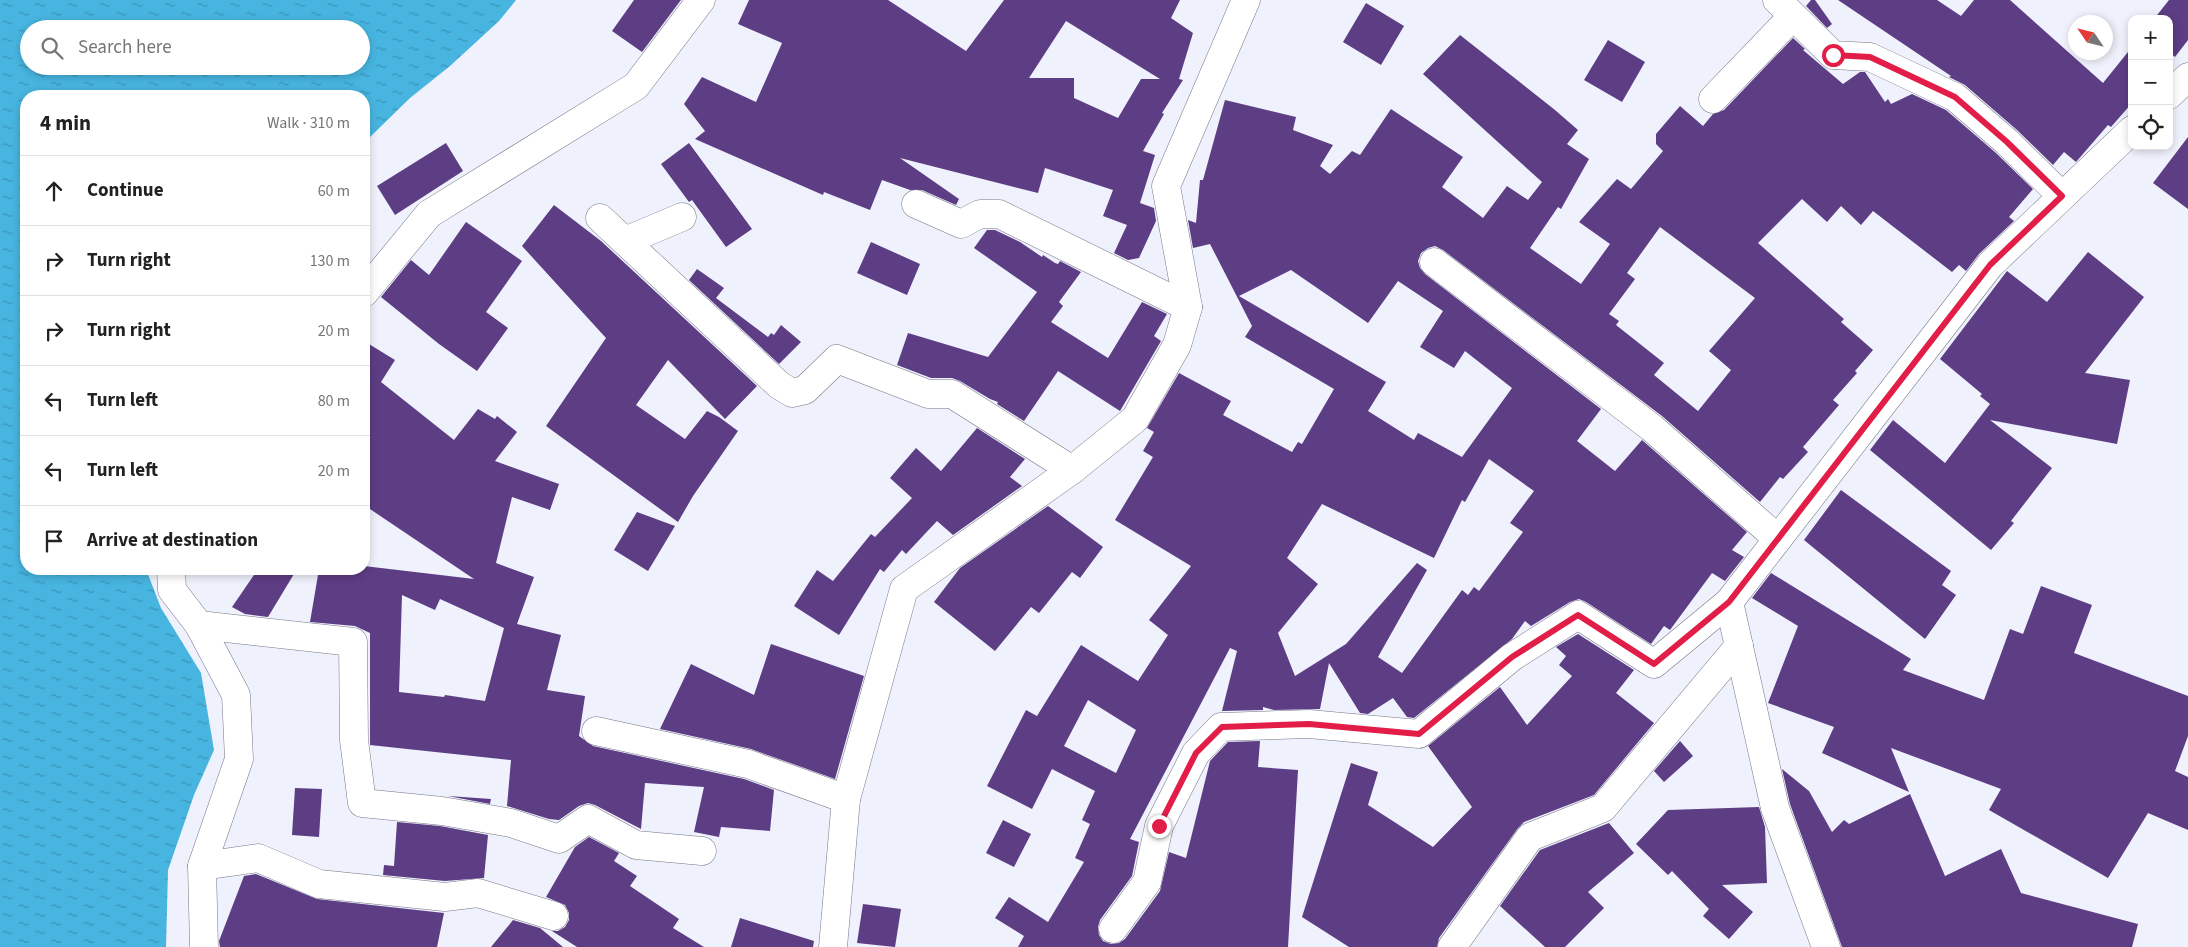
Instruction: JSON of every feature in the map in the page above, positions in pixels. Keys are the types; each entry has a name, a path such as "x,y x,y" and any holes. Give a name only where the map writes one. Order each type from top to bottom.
{"street":[{"path":"370,286 429,214 636,86 701,0"},
{"path":"833,947 846,799 904,589 1072,470 1135,419 1177,345 1188,307 1166,186 1246,0"},
{"path":"1713,99 1785,8 1833,55 1870,57 1955,97 2007,142 2062,196"},
{"path":"2173,91 2188,77"},
{"path":"1113,929 1147,882 1159,826 1196,753 1222,727 1309,724 1419,734 1512,657 1578,615 1654,664 1729,602 1990,265 2128,134"},
{"path":"916,204 961,224 980,214 999,214 1188,307"},
{"path":"625,241 682,217"},
{"path":"600,218 779,385 792,394 805,390 837,359 928,394 952,394 1072,470"},
{"path":"1434,262 1652,428 1778,539"},
{"path":"171,575 172,590 199,625 236,695 239,759 202,866 204,947"},
{"path":"1729,602 1775,808 1826,947"},
{"path":"199,625 353,642 354,740 362,803 442,811 511,823 559,839 588,819 636,845 702,852"},
{"path":"1452,947 1530,837 1603,808 1739,646"},
{"path":"596,731 748,764 846,799"},
{"path":"202,866 258,858 319,884 446,897 478,893 554,916"}],"water":[{"path":"0,0 516,0 499,21 450,66 410,98 370,137 370,90 20,90 20,575 148,575 161,608 201,673 214,750 194,795 168,870 166,947 0,947"}],"building":[{"path":"634,0 681,0 642,52 612,31"},
{"path":"749,0 888,0 966,51 1004,0 1180,0 1171,18 1193,33 1179,79 1183,80 1162,113 1164,114 1143,151 1155,155 1140,203 1154,208 1156,221 1139,258 1128,260 1114,253 1127,225 1103,216 1113,190 1045,168 1038,193 900,158 959,199 956,205 922,190 910,190 882,180 870,210 824,192 823,195 695,139 705,131 684,104 702,77 756,102 782,43 738,24","holes":["1066,21 1160,79 1141,79 1118,118 1074,98 1074,78 1029,78"]},
{"path":"1811,0 1815,0 1832,24 1827,28 1806,6"},
{"path":"1838,0 1937,0 1961,16 1974,0 2010,0 2068,52 2068,60 2077,60 2103,83 2128,52 2128,108 2111,127 2108,125 2076,162 2064,152 2053,165 2017,130 1965,85 1949,77 1951,76"},
{"path":"2169,0 2188,0 2188,40 2175,57 2173,55 2173,15 2157,15"},
{"path":"1366,3 1404,26 1381,65 1343,42"},
{"path":"1460,35 1578,130 1567,144 1589,159 1561,209 1558,207 1530,248 1581,284 1610,244 1579,222 1617,179 1631,189 1663,151 1656,144 1656,134 1680,106 1703,126 1713,114 1724,110 1793,38 1805,49 1803,50 1843,84 1860,72 1865,72 1885,102 1888,99 1891,104 1912,94 1946,110 1996,153 2033,189 2009,217 2014,221 1979,254 1966,271 1959,265 1952,272 1873,211 1861,225 1841,206 1827,222 1802,199 1758,243 1844,319 1841,322 1873,350 1855,371 1857,373 1833,400 1839,405 1803,447 1808,452 1783,479 1780,477 1760,502 1662,416 1443,250 1435,246 1421,253 1418,261 1420,268 1425,274 1601,409 1577,441 1615,471 1642,440 1747,532 1732,550 1744,557 1725,581 1712,573 1670,630 1664,626 1651,644 1579,599 1570,602 1531,626 1525,621 1512,639 1414,718 1407,717 1393,698 1368,714 1360,713 1329,663 1320,709 1274,710 1263,707 1263,710 1222,711 1237,651 1230,648 1130,839 1139,842 1132,876 1100,920 1098,927 1099,935 1103,941 1111,944 1119,943 1125,939 1160,891 1169,852 1186,858 1210,761 1228,742 1260,741 1258,767 1298,770 1288,947 1018,947 1024,936 995,918 1009,897 1048,922 1084,862 1075,858 1090,824 1082,820 1095,791 1052,769 1032,809 987,786 1026,710 1037,716 1081,645 1138,681 1168,635 1149,620 1191,566 1115,520 1153,457 1143,451 1154,432 1147,428 1179,373 1231,401 1223,415 1292,452 1298,442 1302,444 1334,389 1245,337 1252,326 1210,244 1193,248 1188,220 1196,223 1200,180 1203,180 1225,100 1296,117 1293,130 1333,145 1320,166 1330,174 1352,151 1360,155 1391,109 1463,157 1442,187 1483,218 1507,186 1528,200 1542,182 1423,74","holes":["1660,227 1755,298 1709,351 1731,370 1698,411 1654,375 1664,363 1616,325 1619,321 1609,314 1635,279 1627,273","1291,270 1368,323 1398,281 1443,311 1420,347 1454,368 1465,351 1512,388 1462,457 1418,433 1414,440 1368,411 1386,382 1239,296","1489,459 1534,491 1510,523 1523,532 1479,591 1474,587 1468,595 1462,590 1402,673 1378,657 1427,570 1417,563 1346,644 1295,676 1278,633 1318,584 1287,558 1322,504 1434,558 1462,500 1465,502","1088,700 1136,730 1116,773 1064,746"]},
{"path":"1608,40 1645,62 1622,102 1584,80"},
{"path":"2188,137 2188,209 2153,183"},
{"path":"446,143 463,171 395,215 377,186"},
{"path":"689,143 752,229 726,247 692,200 689,202 661,164"},
{"path":"554,205 601,241 757,386 725,419 668,360 636,405 685,439 707,411 738,431 693,496 678,522 546,426 606,338 522,246"},
{"path":"466,222 522,261 486,312 508,328 477,371 439,344 381,297 411,260 429,275"},
{"path":"987,230 995,230 1020,242 1042,257 1043,255 1058,264 1060,261 1081,272 1059,302 1063,306 1051,322 1108,358 1142,302 1167,314 1154,336 1161,341 1120,411 1058,371 1024,421 997,404 998,402 960,381 952,378 931,378 897,365 908,333 988,357 1037,292 974,248"},
{"path":"871,242 920,264 907,295 857,273"},
{"path":"2088,252 2144,297 2085,373 2130,380 2117,444 1990,420 2052,468 2011,521 2014,523 1991,550 1870,450 1893,420 1945,463 1990,404 1980,396 1982,394 1940,359 2007,271 2047,302"},
{"path":"697,269 724,288 716,298 768,337 771,333 774,335 781,325 801,342 779,364 689,280"},
{"path":"370,345 395,360 381,382 454,440 478,409 495,419 497,416 517,432 495,461 559,484 550,510 512,497 496,563 534,577 517,624 561,635 547,690 585,696 579,736 593,746 744,779 774,790 770,831 721,827 719,837 694,832 704,787 645,783 641,829 588,803 579,806 559,820 549,819 507,806 511,760 370,745 370,633 355,626 310,622 318,575 370,575 370,567 474,579 370,509","holes":["402,595 435,610 440,599 504,628 485,701 445,695 444,697 399,692"]},
{"path":"977,428 1025,459 1010,477 1022,486 953,535 937,521 906,554 902,550 884,572 880,569 839,635 794,606 817,570 833,581 871,534 875,537 912,498 890,478 916,448 941,471"},
{"path":"1841,490 1951,571 1942,585 1956,595 1925,639 1804,540"},
{"path":"1048,506 1103,547 1080,578 1072,572 1039,613 1031,607 995,651 934,602 960,568"},
{"path":"637,512 675,526 648,571 614,550"},
{"path":"1771,573 1911,659 1903,670 1984,700 2010,629 2023,634 2041,586 2092,605 2074,653 2188,696 2188,736 2175,771 2188,777 2188,830 2148,813 2108,878 1989,810 2001,789 1891,748 1909,792 1822,753 1834,727 1768,703 1798,626 1752,598"},
{"path":"254,575 293,575 268,617 245,614 232,607"},
{"path":"1578,634 1634,670 1616,693 1654,723 1594,795 1524,822 1439,938 1437,947 1349,947 1302,917 1351,763 1378,772 1368,805 1433,847 1472,807 1428,746 1500,687 1527,725 1572,676 1559,665 1566,656 1556,647"},
{"path":"771,644 864,676 835,779 751,749 660,729 691,664 754,695"},
{"path":"1680,741 1693,756 1664,782 1654,771"},
{"path":"1782,769 1809,791 1832,832 1844,820 1849,824 1910,794 1945,876 2001,849 2021,893 2138,924 2132,947 1842,947 1790,804"},
{"path":"295,788 322,789 319,837 292,835"},
{"path":"448,796 491,799 490,804"},
{"path":"1759,807 1765,827 1767,883 1722,885 1753,912 1729,939 1703,916 1709,909 1672,871 1668,875 1636,844 1668,810"},
{"path":"1003,820 1031,834 1014,867 986,853"},
{"path":"397,822 440,826 488,835 484,878 445,881 383,875 384,865 394,866"},
{"path":"1609,823 1634,853 1588,892 1604,908 1565,947 1545,947 1500,906 1540,850"},
{"path":"589,837 619,853 614,861 637,876 630,886 679,919 673,928 704,947 577,947 552,931 558,931 565,927 569,920 569,913 565,905 546,897 575,847"},
{"path":"256,874 317,899 444,913 437,947 220,947 219,941 244,876"},
{"path":"863,904 901,909 895,947 857,943"},
{"path":"740,918 814,941 813,947 731,947"},
{"path":"513,920 540,928 563,947 491,947"}],"route":[{"path":"1159,826 1196,753 1222,727 1309,724 1419,734 1512,657 1578,615 1654,664 1729,602 1990,265 2062,196 2007,142 1955,97 1870,57 1833,55"}]}
